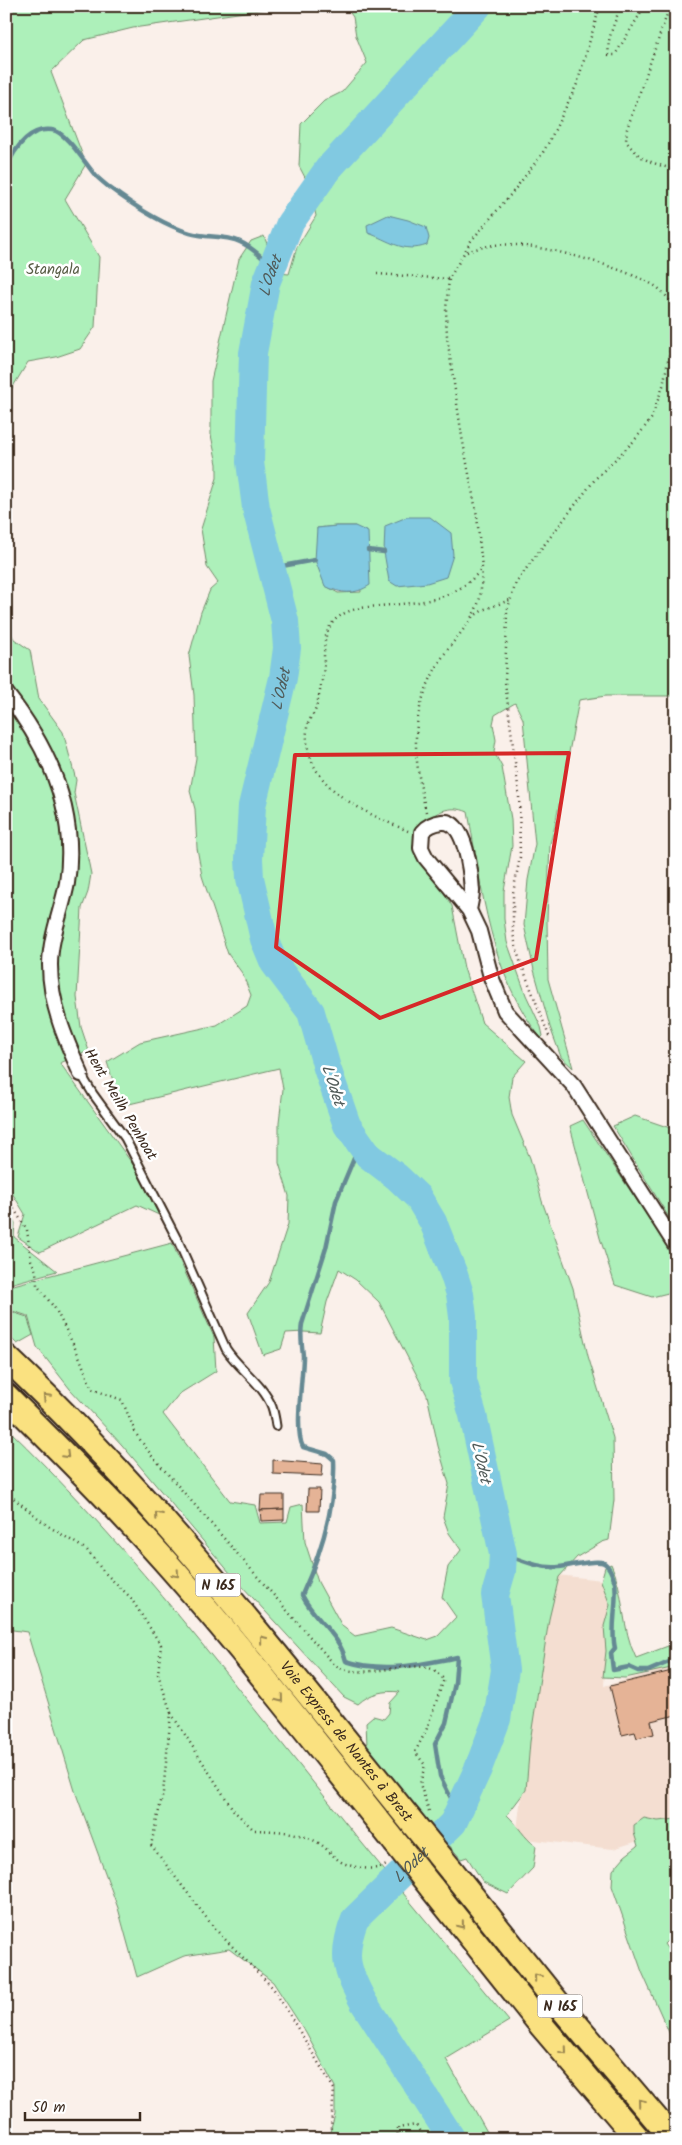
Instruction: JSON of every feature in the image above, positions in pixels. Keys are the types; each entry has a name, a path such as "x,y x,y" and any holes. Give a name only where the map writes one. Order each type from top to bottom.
{"highway":[{"name":"Voie Express de Nantes à Brest","path":"6,1357 137,1491 423,1821 451,1870 556,2001 673,2139"},
{"name":"Voie Express de Nantes à Brest","path":"6,1396 81,1471 219,1623 392,1853 431,1887 542,2026 638,2139"}],"street":[{"name":"Hent Meilh Penhoat","path":"6,693 30,725 46,752 55,775 66,817 67,881 51,951 51,976 57,1013 64,1036 81,1074"},
{"path":"469,910 472,893 465,846 460,833 451,823 446,821 425,831 421,848 426,858 469,910 479,932 494,986 505,1011 514,1023 558,1067 574,1086 676,1246"}],"lane":[{"name":"Hent Meilh Penhoat","path":"81,1074 125,1138 179,1243 226,1349 272,1406 276,1426"}],"path":[{"path":"482,568 474,579 462,589 444,596 414,603 357,609 341,615 334,621 324,642 325,655 320,691 315,710 307,727 308,750 326,785 340,796 383,820 425,831 416,758 418,710 426,686 441,660 471,618 478,602 482,568 477,516 462,437 448,338 446,309 449,280 472,242 542,154 550,140 576,84 600,6"},
{"path":"620,6 610,33 609,55 615,55 646,6"},
{"path":"670,6 627,129 626,141 634,152 644,160 676,170"},
{"path":"466,252 483,246 516,245 538,248 584,260 643,280 657,287 676,308"},
{"path":"377,274 449,280"},
{"path":"558,1067 544,1019 519,958 513,934 514,893 520,848 518,786 505,682 507,611 516,583 534,558 596,478 634,441 651,419 663,386 676,321"},
{"path":"471,618 485,609 510,600"},
{"path":"6,1196 28,1230 31,1260 36,1271 37,1285 56,1310 79,1356 92,1389 122,1400 136,1434 152,1456 318,1646 338,1667 350,1670 382,1670 420,1667 434,1670 444,1680 426,1730 415,1752 425,1765 420,1784 423,1821"},
{"path":"6,1492 48,1526 87,1550 102,1571 130,1598 161,1645 158,1674 171,1713 234,1811 254,1830 289,1831 317,1841 342,1862 364,1869 384,1867 392,1853"},
{"path":"171,1713 163,1793 151,1845 215,1930 273,1988 303,2037 334,2089 330,2139"},
{"path":"397,2139 398,2128 416,2125 424,2139"}],"highlighted area":[{"path":"569,753 536,959 380,1018 276,947 295,755"}],"shaded area":[{"path":"548,1574 611,1581 604,1686 676,1665 676,1829 613,1849 516,1838"}],"green space":[{"name":"Stangala","path":"6,6 287,6 133,28 84,40 51,72 86,164 65,199 99,257 95,327 80,349 56,357 28,362 6,398"},
{"path":"345,6 676,6 676,696 606,696 579,700 550,844 547,920 548,979 573,1068 561,1057 550,1027 524,925 528,880 535,844 523,719 515,703 495,715 493,724 496,740 494,752 502,767 511,819 512,846 504,891 504,919 507,942 526,995 541,1027 543,1036 541,1038 524,1013 510,987 499,959 484,901 468,812 449,809 437,813 421,825 420,856 423,866 438,883 452,906 464,968 482,1023 526,1061 512,1077 509,1097 512,1115 530,1158 542,1201 573,1288 588,1356 613,1438 614,1500 609,1540 602,1542 577,1557 559,1577 549,1619 530,1742 526,1790 507,1815 536,1846 533,1868 508,1894 483,1882 467,1857 461,1859 382,1768 367,1746 366,1722 373,1716 384,1719 389,1713 390,1703 400,1692 388,1691 378,1693 367,1697 358,1704 344,1697 230,1573 122,1445 70,1389 37,1347 28,1316 6,1309 6,1287 172,1243 214,1337 216,1371 179,1394 163,1414 230,1501 255,1505 260,1523 287,1522 291,1507 303,1504 305,1542 318,1582 342,1626 355,1636 391,1628 427,1640 438,1636 456,1617 442,1597 448,1567 461,1550 449,1533 443,1517 449,1484 438,1446 427,1395 379,1302 356,1280 339,1269 327,1302 320,1333 286,1333 281,1349 263,1355 248,1313 269,1282 288,1224 289,1196 279,1163 279,1122 283,1089 279,1068 121,1106 107,1062 140,1042 217,1025 247,1006 251,995 242,973 228,954 202,876 197,848 195,809 190,791 196,758 194,695 189,656 201,612 210,590 218,583 207,567 201,529 217,478 217,464 211,435 211,381 239,259 251,241 264,236 278,273 289,274 297,247 316,216 310,187 299,166 301,124 324,101 342,92 367,63 356,36 353,17","holes":["355,526 361,592 338,593 326,586 317,528"]},
{"path":"6,624 14,639 30,650 39,699 63,732 76,780 74,793 91,874 88,892 82,908 77,997 81,1027 89,1051 60,1063 134,1166 159,1215 137,1205 40,1252 18,1237 25,1214 6,1183"},
{"path":"635,1116 676,1130 676,1229 613,1126"},
{"path":"583,1120 676,1259 676,1291 652,1297 615,1285 600,1238 570,1126"},
{"path":"6,1206 15,1223 14,1237 57,1271 6,1285"},
{"path":"6,1310 27,1317 33,1335 17,1344 6,1333"},
{"path":"6,1427 87,1510 163,1597 509,2021 446,2059 491,2139 328,2139 335,2115 335,2087 306,2033 273,1982 229,1949 184,1956 137,1977 118,1908 75,1791 27,1632 6,1629"},
{"path":"611,1564 619,1587 631,1647 636,1658 676,1643 676,1667 625,1678 603,1677 606,1651 604,1626 610,1605 601,1581 605,1567"},
{"path":"644,1818 658,1821 676,1819 676,1932 664,1944 676,1961 676,2048 642,1972 612,1886 613,1870 625,1856 638,1846 634,1825"}],"water":[{"path":"388,215 426,227 429,238 427,245 411,248 403,247 368,233 367,225"},
{"path":"407,517 430,517 451,533 453,555 446,577 427,583 397,586 389,581 384,552 385,526"},
{"path":"355,526 368,532 370,585 353,592 337,591 325,586 315,560 317,528"}],"building":[{"path":"273,1460 323,1464 322,1476 273,1474"},
{"path":"308,1489 320,1489 319,1511 307,1511"},
{"path":"261,1495 284,1495 284,1509 260,1510"},
{"path":"284,1509 284,1520 261,1521 260,1510"},
{"path":"676,1670 676,1715 651,1721 654,1734 637,1738 635,1732 622,1735 610,1686"}],"waterway":[{"name":"L'Odet","path":"452,2139 364,2003 353,1981 347,1953 355,1919 453,1823 478,1769 497,1719 505,1670 495,1595 502,1571 503,1554 473,1415 463,1381 463,1317 460,1294 454,1275 433,1222 418,1197 397,1177 368,1155 347,1125 327,1068 311,1012 274,963 264,939 250,878 249,859 252,806 283,678 287,648 285,621 256,508 250,462 253,353 266,283 290,223 328,169 478,6"},
{"path":"6,168 18,147 29,136 43,130 58,132 76,149 98,177 138,208 158,220 190,233 226,238 242,243 272,266"},
{"path":"368,550 384,552"},
{"path":"271,568 315,560"},
{"path":"360,1144 336,1201 326,1248 301,1328 303,1356 299,1417 300,1439 303,1447 327,1454 334,1460 333,1495 326,1529 302,1595 313,1612 338,1642 346,1661 373,1667 387,1667 415,1665 457,1657 455,1683 446,1723 435,1744 440,1776 458,1812"},
{"path":"503,1554 545,1567 592,1562 604,1563 610,1570 616,1591 613,1633 615,1648 611,1653 613,1670 629,1667 638,1671 648,1671 676,1659"}]}
